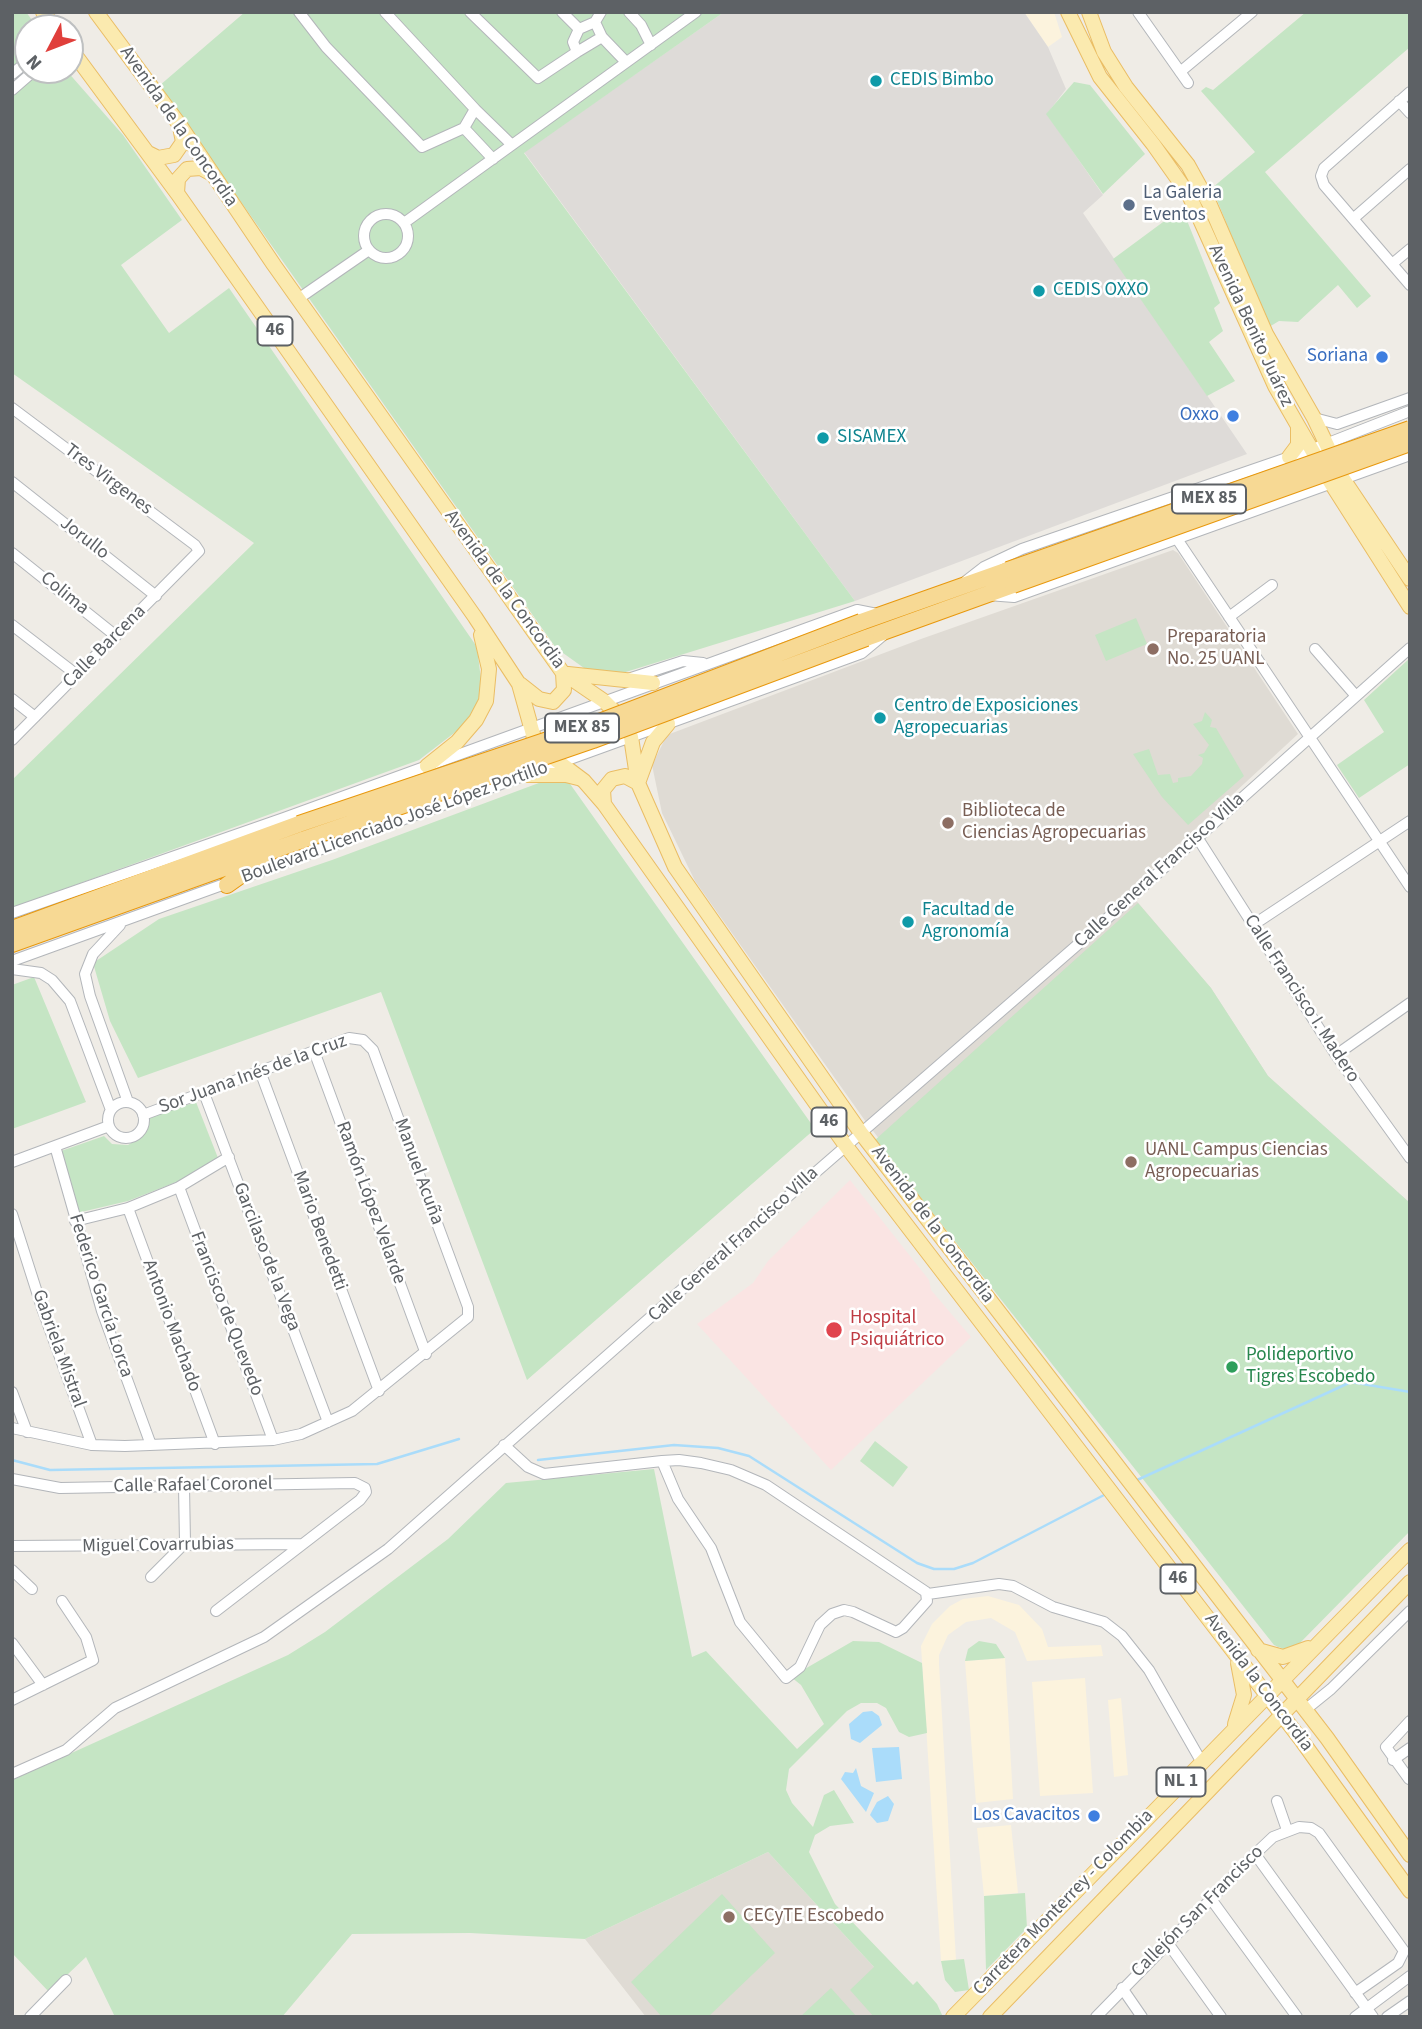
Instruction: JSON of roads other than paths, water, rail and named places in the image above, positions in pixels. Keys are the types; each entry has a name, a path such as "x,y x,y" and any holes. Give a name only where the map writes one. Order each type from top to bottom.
{"highway":[{"name":"Boulevard Licenciado José López Portillo","path":"12,929 302,832 593,740 864,630 986,594 1010,577 1410,429"},
{"name":"Boulevard Licenciado José López Portillo","path":"886,622 959,588 1010,577 1410,443"},
{"name":"Boulevard Licenciado José López Portillo","path":"12,944 280,847 302,832"},
{"path":"227,885 280,847"}],"main road":[{"name":"Avenida de la Concordia","path":"96,12 179,124 298,299 563,673 604,701 622,719 631,737 638,783 675,867 861,1133 1119,1470"},
{"name":"Avenida Benito Juárez","path":"1068,12 1090,60 1183,184 1275,386 1298,424 1319,446 1410,607"},
{"name":"Avenida Benito Juárez","path":"1089,12 1104,52 1194,175 1210,205 1266,334 1314,418 1319,446"},
{"path":"1090,60 1104,52"},
{"name":"Avenida de la Concordia","path":"84,66 177,192 475,617 519,684 541,751 561,762 584,781 604,804 846,1146 1101,1479"},
{"path":"144,150 158,158 174,155 183,142 179,124"},
{"path":"177,192 177,179 187,169 201,168 213,175"},
{"path":"1246,321 1266,334 1260,353"},
{"path":"1275,386 1294,385"},
{"path":"1289,457 1298,445 1298,424"},
{"name":"Avenida Benito Juárez","path":"1337,481 1410,579"},
{"path":"427,766 457,742 476,720 486,701 489,669 475,617"},
{"path":"519,684 539,699 553,702 564,690 563,673 653,683"},
{"path":"604,804 603,790 612,779 625,776 638,783 653,742 668,724"},
{"path":"527,775 566,775 584,781"},
{"name":"Avenida la Concordia","path":"1119,1470 1301,1704 1410,1855"},
{"name":"Avenida la Concordia","path":"1101,1479 1282,1714 1410,1891"},
{"name":"Carretera Monterrey - Colombia","path":"953,2017 1410,1550"},
{"name":"Carretera Monterrey - Colombia","path":"990,2017 1282,1714 1301,1704 1410,1582"},
{"path":"1258,1650 1288,1657 1319,1643"},
{"path":"1232,1730 1244,1695 1243,1678 1234,1651"},
{"path":"1352,1810 1369,1797"}],"street":[{"path":"299,12 352,75 422,147 464,128 475,109"},
{"path":"385,12 512,145"},
{"path":"470,12 538,78 602,37"},
{"path":"562,12 579,29"},
{"path":"404,223 696,12"},
{"path":"1180,72 1252,12"},
{"path":"634,14 651,45"},
{"path":"1144,15 1188,83"},
{"path":"577,52 573,42 579,29 598,17 602,37 626,62"},
{"path":"84,69 89,73"},
{"path":"1410,92 1324,168 1321,176 1324,185 1410,285"},
{"path":"1399,101 1410,113"},
{"path":"464,128 493,159"},
{"path":"1354,218 1410,169"},
{"path":"393,215 404,223 407,230 406,245 396,256 382,257 369,250 365,230 373,218 393,215"},
{"path":"1392,264 1410,249"},
{"path":"298,299 369,250"},
{"path":"1314,418 1337,424 1409,402"},
{"name":"Boulevard Licenciado José López Portillo","path":"959,588 984,567 1022,550 1319,446 1381,422 1409,402"},
{"name":"Tres Virgenes","path":"12,408 195,545 197,554"},
{"path":"1381,422 1376,429 1377,445 1382,453 1397,460"},
{"name":"Boulevard Licenciado José López Portillo","path":"986,594 1014,597 1410,455"},
{"path":"1289,457 1302,459 1311,468 1312,481 1306,492"},
{"name":"Jorullo","path":"12,482 156,596"},
{"path":"1177,539 1410,887"},
{"name":"Colima","path":"12,553 116,636"},
{"name":"Calle Barcena","path":"12,740 197,554"},
{"path":"1229,617 1272,585"},
{"name":"Boulevard Licenciado José López Portillo","path":"12,913 532,729 857,610 886,622 862,653 12,961"},
{"path":"12,625 77,675"},
{"name":"Calle General Francisco Villa","path":"12,1774 66,1750 115,1708 264,1637 397,1543 504,1445 1410,648"},
{"path":"1315,649 1356,696"},
{"path":"625,680 683,661 706,664"},
{"path":"653,683 643,700 645,710 658,723 668,724"},
{"path":"12,699 35,717"},
{"path":"489,744 500,745 512,757 513,769 504,783"},
{"path":"1253,925 1410,821"},
{"name":"Calle Francisco I. Madero","path":"1197,837 1336,1055 1410,1158"},
{"path":"124,922 90,959 85,974 103,1035 128,1102"},
{"path":"12,969 40,973 52,980 69,1001 111,1110 109,1126"},
{"path":"69,1001 77,993 90,996"},
{"path":"1336,1055 1410,1003"},
{"path":"85,1041 94,1044 103,1035"},
{"name":"Sor Juana Inés de la Cruz","path":"143,1115 349,1038 363,1040"},
{"name":"Manuel Acuña","path":"363,1040 373,1050 468,1307 469,1313 465,1321 426,1354"},
{"name":"Ramón López Velarde","path":"314,1051 426,1354"},
{"name":"Mario Benedetti","path":"260,1071 379,1391"},
{"name":"Garcilaso de la Vega","path":"204,1093 328,1422"},
{"path":"109,1126 123,1137 135,1135 143,1126 143,1115 138,1106 128,1102 117,1104 111,1110"},
{"path":"12,1162 109,1126"},
{"name":"Federico García Lorca","path":"55,1146 102,1311 151,1445"},
{"path":"75,1220 128,1208 179,1187 229,1157"},
{"name":"Francisco de Quevedo","path":"179,1187 274,1440"},
{"name":"Antonio Machado","path":"128,1208 215,1444"},
{"name":"Gabriela Mistral","path":"12,1214 42,1308 92,1445"},
{"path":"12,1428 92,1445 215,1444 274,1440 301,1434 352,1411 426,1354"},
{"path":"12,1392 27,1432"},
{"path":"504,1445 528,1467 544,1474 679,1460 731,1470 766,1485 928,1594 999,1584 1013,1586 1053,1607 1104,1622 1122,1636 1149,1670 1201,1761"},
{"path":"662,1461 678,1499 710,1548 740,1622 784,1677 788,1677 800,1667 820,1625 832,1614 844,1610 853,1612 896,1632 903,1628 927,1601 928,1594"},
{"name":"Calle Rafael Coronel","path":"12,1479 60,1488 355,1483 365,1488 364,1495 304,1544"},
{"path":"151,1577 184,1545 184,1486"},
{"path":"216,1611 304,1544"},
{"name":"Miguel Covarrubias","path":"12,1546 304,1544"},
{"path":"12,1570 32,1588"},
{"path":"12,1700 90,1663 93,1657 86,1637 62,1601"},
{"path":"1385,1608 1399,1622"},
{"path":"1301,1704 1410,1611"},
{"path":"12,1643 43,1685"},
{"path":"1409,1779 1386,1746 1410,1721"},
{"path":"1393,1759 1410,1748"},
{"path":"1277,1801 1287,1830 1311,1828 1319,1833 1404,1951 1398,1963 1355,1993"},
{"name":"Callejón San Francisco","path":"1096,2017 1255,1854 1273,1837 1287,1830"},
{"path":"1255,1854 1370,2012"},
{"path":"1210,1899 1297,2017"},
{"path":"1167,1942 1221,2017"},
{"path":"30,2017 66,1980"},
{"path":"1355,2017 1370,2012 1408,1981"},
{"path":"1122,1988 1142,2017"},
{"path":"1387,2017 1410,2001"}],"water":[{"path":"872,1711 879,1716 882,1725 860,1743 851,1739 849,1724 863,1712"},
{"path":"899,1747 902,1779 876,1782 872,1748"},
{"path":"856,1768 861,1786 874,1793 866,1812 841,1779 845,1772 853,1773"},
{"path":"888,1796 894,1804 888,1821 877,1823 870,1815 877,1802"}],"waterway":[{"path":"1135,1481 1351,1382 1410,1392"},
{"path":"12,1460 50,1470 377,1464 459,1439"},
{"path":"538,1460 674,1445 718,1448 749,1456 917,1563 934,1569 954,1569 973,1563 1106,1494"}],"place":[{"name":"CEDIS Bimbo","path":"876,81"},
{"name":"La Galeria Eventos","path":"1129,205"},
{"name":"CEDIS OXXO","path":"1039,291"},
{"name":"Soriana","path":"1382,357"},
{"name":"Oxxo","path":"1233,416"},
{"name":"SISAMEX","path":"823,438"},
{"name":"Preparatoria No. 25 UANL","path":"1153,649"},
{"name":"Centro de Exposiciones Agropecuarias","path":"880,718"},
{"name":"Biblioteca de Ciencias Agropecuarias","path":"948,823"},
{"name":"Facultad de Agronomía","path":"908,922"},
{"name":"UANL Campus Ciencias Agropecuarias","path":"1131,1162"},
{"name":"Hospital Psiquiátrico","path":"834,1330"},
{"name":"Polideportivo Tigres Escobedo","path":"1232,1367"},
{"name":"Los Cavacitos","path":"1094,1816"},
{"name":"CECyTE Escobedo","path":"729,1917"}]}
